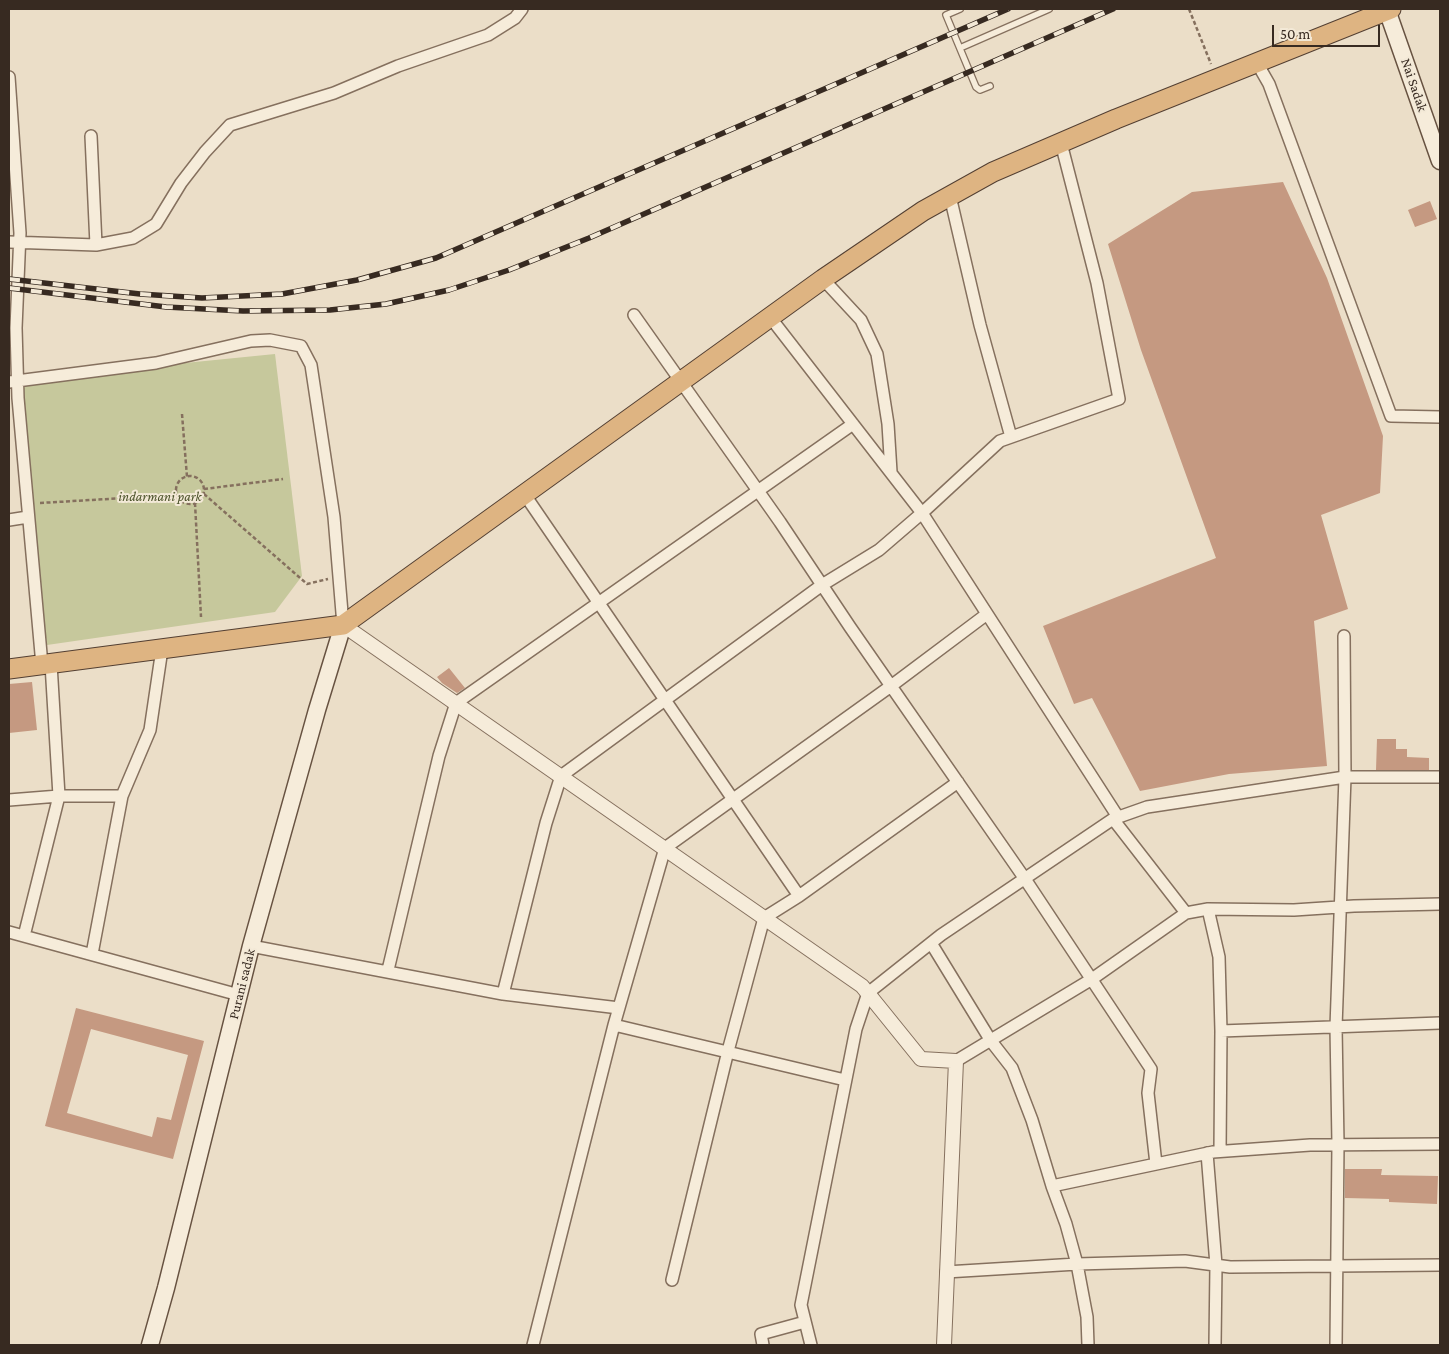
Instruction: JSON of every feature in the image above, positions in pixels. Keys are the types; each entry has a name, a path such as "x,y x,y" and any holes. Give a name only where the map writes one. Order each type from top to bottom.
{"highway":[{"path":"9,669 343,625 823,279 923,211 993,172 1389,9"}],"main road":[{"name":"Nai Sadak","path":"1389,9 1440,161"},
{"name":"Purani sadak","path":"150,1345 166,1288 251,946 317,710 343,625"}],"street":[{"path":"14,242 96,245 133,238 156,224 181,184 205,152 230,125 334,94 398,66 488,35 515,18 522,9"},
{"path":"1257,63 1269,84 1391,416 1440,417"},
{"path":"9,77 14,242 17,273 13,382 46,664 59,796 24,936"},
{"path":"91,136 96,245"},
{"path":"504,994 546,823 561,776 742,646 822,585 879,550 1000,441 1119,399 1097,283 1061,143"},
{"path":"950,196 980,325 1011,437"},
{"path":"823,279 861,320 877,354 888,424 890,472"},
{"path":"634,315 1025,878 1151,1069 1148,1093 1156,1164"},
{"path":"770,317 922,513 1116,818 1186,913"},
{"path":"13,382 156,363 251,341 270,340 301,346 311,365 334,517 343,625 862,986 921,1059 956,1061 1092,979 1186,913 1208,909 1294,910 1440,904"},
{"path":"388,970 439,756 456,703 852,424"},
{"path":"525,495 799,896"},
{"path":"9,520 28,517"},
{"path":"534,1345 614,1025 665,848 891,686 987,614"},
{"path":"1336,1345 1338,1144 1336,1027 1345,777 1344,636"},
{"path":"92,954 122,796 150,730 162,649"},
{"path":"811,1345 801,1305 845,1080 856,1029 868,993 932,942 1116,818 1146,807 1345,777 1440,777"},
{"path":"672,1280 728,1051 764,918 799,896 958,782"},
{"path":"9,800 59,796 122,796"},
{"path":"1208,909 1218,956 1221,1031 1220,1151"},
{"path":"9,932 239,995"},
{"path":"932,942 991,1041 1012,1068 1032,1120 1077,1264 1086,1317 1088,1345"},
{"path":"251,946 388,970 504,994 619,1008"},
{"path":"1221,1031 1440,1023"},
{"path":"614,1025 845,1080"},
{"path":"944,1345 956,1061"},
{"path":"1052,1186 1220,1151 1338,1144 1440,1144"},
{"path":"1207,1153 1216,1265 1215,1345"},
{"path":"946,1272 1077,1264 1185,1261 1230,1267 1440,1265"},
{"path":"763,1345 761,1334 805,1322"}],"lane":[{"path":"960,9 946,15 976,87 980,90 990,86"},
{"path":"960,48 1049,9"}],"path":[{"path":"1189,9 1217,79"},
{"path":"182,414 187,477"},
{"path":"187,477 200,481 204,489 202,498 195,503 187,503 177,495 177,486 187,477"},
{"path":"204,489 283,479"},
{"path":"204,494 307,584 339,577"},
{"path":"40,503 177,495"},
{"path":"195,503 201,617"}],"green space":[{"name":"indarmani park","path":"275,354 302,576 275,612 47,645 15,380"}],"building":[{"path":"1283,182 1327,278 1383,436 1380,493 1321,515 1348,609 1314,621 1327,766 1229,774 1140,791 1092,698 1074,704 1043,626 1216,558 1141,350 1108,244 1192,192"},
{"path":"1430,201 1437,219 1415,227 1408,210"},
{"path":"449,668 465,688 457,693 442,683 437,677"},
{"path":"32,682 37,730 9,733 9,684"},
{"path":"1377,739 1396,739 1396,749 1407,749 1407,757 1429,758 1429,770 1376,770"},
{"path":"76,1008 204,1041 173,1159 45,1126","holes":["91,1029 188,1055 171,1120 157,1117 152,1137 67,1113"]},
{"path":"1345,1169 1382,1169 1381,1175 1438,1176 1437,1204 1389,1202 1389,1199 1345,1198"}],"railway":[{"path":"9,279 140,294 202,298 282,294 357,280 436,258 1008,9"},
{"path":"9,288 166,307 243,311 330,310 386,304 449,290 509,270 589,238 1113,9"}]}
